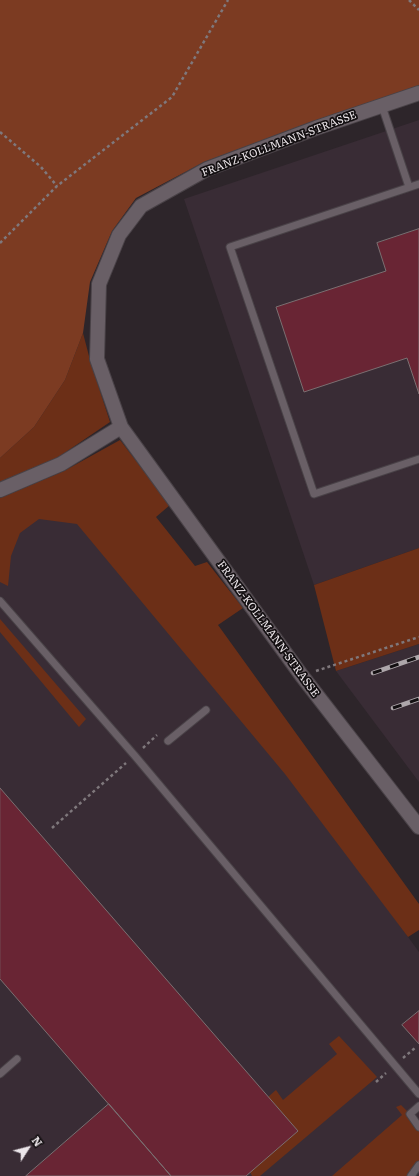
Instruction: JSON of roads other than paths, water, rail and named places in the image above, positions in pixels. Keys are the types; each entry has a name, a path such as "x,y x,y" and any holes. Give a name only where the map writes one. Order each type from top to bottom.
{"street":[{"name":"FRANZ-KOLLMANN-STRASSE","path":"419,93 316,128 207,169 141,206 120,235 99,284 97,359 121,427 302,676 419,827"},
{"path":"0,490 61,464 121,427"}],"lane":[{"path":"382,106 409,187"},
{"path":"419,184 230,247 314,494 419,459"},
{"path":"0,601 135,756 419,1094"},
{"path":"168,741 206,710"},
{"path":"0,1074 17,1059"},
{"path":"419,1106 410,1114 419,1127"},
{"path":"411,1176 419,1165"}],"railway":[{"path":"373,673 419,657"},
{"path":"393,708 419,699"}]}
